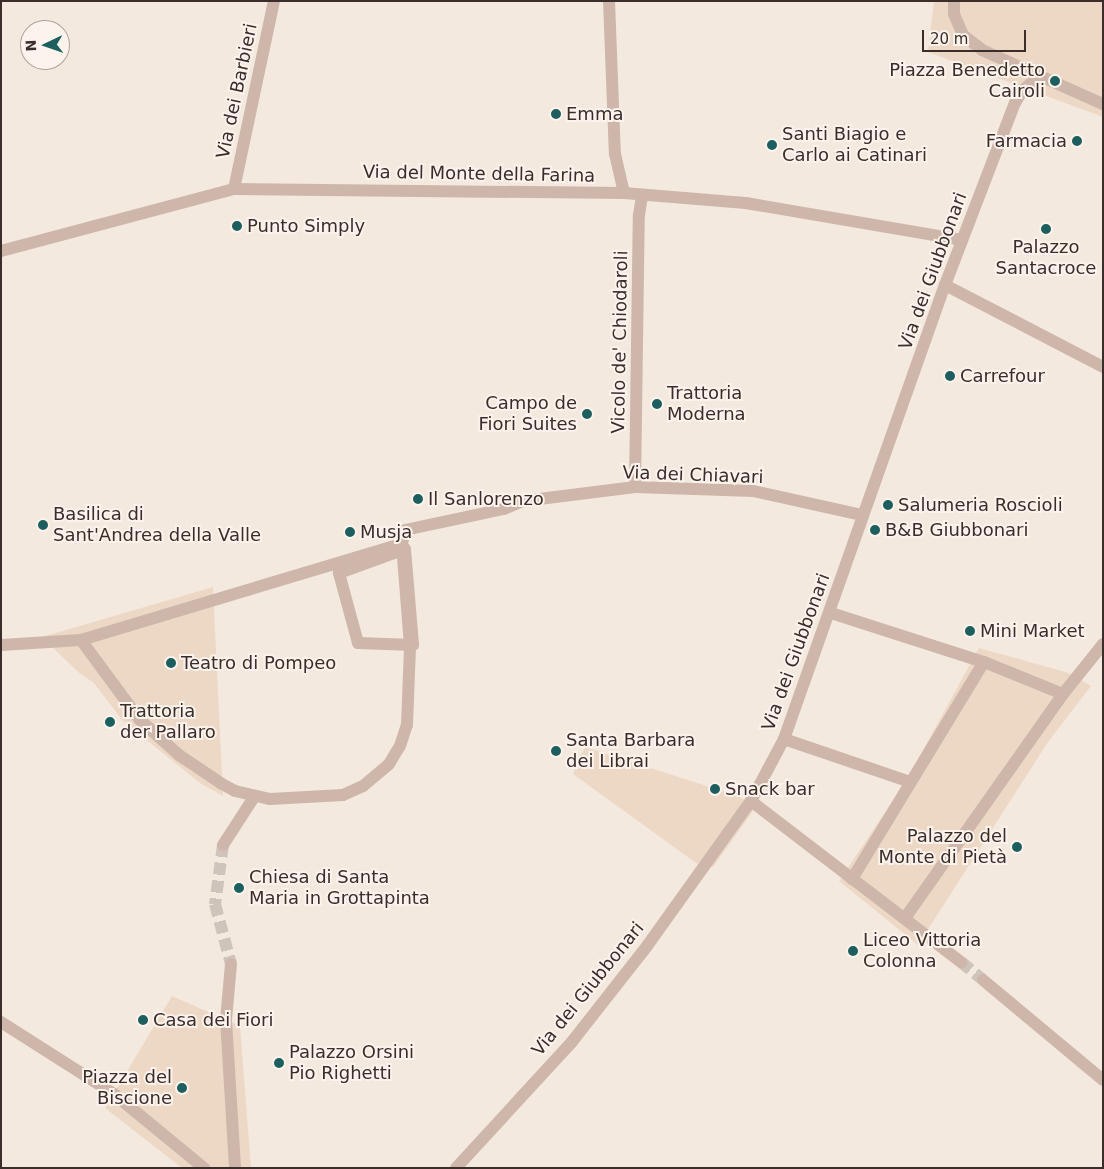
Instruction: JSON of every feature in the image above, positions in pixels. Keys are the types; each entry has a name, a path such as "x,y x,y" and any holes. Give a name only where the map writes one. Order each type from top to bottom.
{"street":[{"name":"Via dei Barbieri","path":"234,189 274,1"},
{"path":"609,1 615,154 624,193"},
{"path":"954,1 958,27 972,43 1039,76 1103,104"},
{"name":"Via dei Giubbonari","path":"456,1168 571,1043 647,946 751,801 784,739 831,613 862,515 945,286 1016,103 1022,91 1039,76"},
{"name":"Via del Monte della Farina","path":"1,251 234,189 624,193 642,197 746,203 962,240"},
{"name":"Vicolo de' Chiodaroli","path":"634,487 639,214 642,197"},
{"path":"945,286 1103,367"},
{"name":"Via dei Chiavari","path":"402,547 405,530 504,509 523,501 634,487 753,492 862,515"},
{"path":"1,645 81,640 402,547"},
{"path":"402,547 339,573 358,643 410,646"},
{"path":"81,640 140,720 179,755 222,784 254,797 287,799 343,795 363,786 388,764 400,746 407,725 410,646 413,645 406,549 402,547"},
{"path":"831,613 984,662 1062,694"},
{"path":"905,918 1062,694 1103,644"},
{"path":"852,878 984,662"},
{"path":"784,739 910,782"},
{"path":"223,845 254,797"},
{"path":"751,801 961,962"},
{"path":"231,964 226,1020 235,1168"},
{"path":"983,980 1103,1080"},
{"path":"5,1025 114,1094 204,1168"}],"shaded area":[{"name":"Piazza Benedetto Cairoli","path":"934,1 1103,1 1103,117 928,52"},
{"path":"213,587 223,796 200,783 123,721 94,683 78,672 42,637"},
{"path":"979,648 1069,673 1091,686 1048,742 918,945 839,881 906,781"},
{"path":"585,747 741,797 753,811 713,867 696,863 573,774"},
{"name":"Piazza del Biscione","path":"172,996 240,1026 251,1168 182,1168 105,1108"}],"tunnel":[{"path":"223,845 215,904 231,964"},
{"path":"961,962 983,980"}],"place":[{"name":"Piazza Benedetto Cairoli","path":"1055,81"},
{"name":"Emma","path":"556,114"},
{"name":"Farmacia","path":"1077,141"},
{"name":"Santi Biagio e Carlo ai Catinari","path":"772,145"},
{"name":"Punto Simply","path":"237,226"},
{"name":"Palazzo Santacroce","path":"1046,229"},
{"name":"Carrefour","path":"950,376"},
{"name":"Trattoria Moderna","path":"657,404"},
{"name":"Campo de Fiori Suites","path":"587,414"},
{"name":"Il Sanlorenzo","path":"418,499"},
{"name":"Salumeria Roscioli","path":"888,505"},
{"name":"Basilica di Sant'Andrea della Valle","path":"43,525"},
{"name":"B&B Giubbonari","path":"875,530"},
{"name":"Musja","path":"350,532"},
{"name":"Mini Market","path":"970,631"},
{"name":"Teatro di Pompeo","path":"171,663"},
{"name":"Trattoria der Pallaro","path":"110,722"},
{"name":"Santa Barbara dei Librai","path":"556,751"},
{"name":"Snack bar","path":"715,789"},
{"name":"Palazzo del Monte di Pietà","path":"1017,847"},
{"name":"Chiesa di Santa Maria in Grottapinta","path":"239,888"},
{"name":"Liceo Vittoria Colonna","path":"853,951"},
{"name":"Casa dei Fiori","path":"143,1020"},
{"name":"Palazzo Orsini Pio Righetti","path":"279,1063"},
{"name":"Piazza del Biscione","path":"182,1088"}]}
